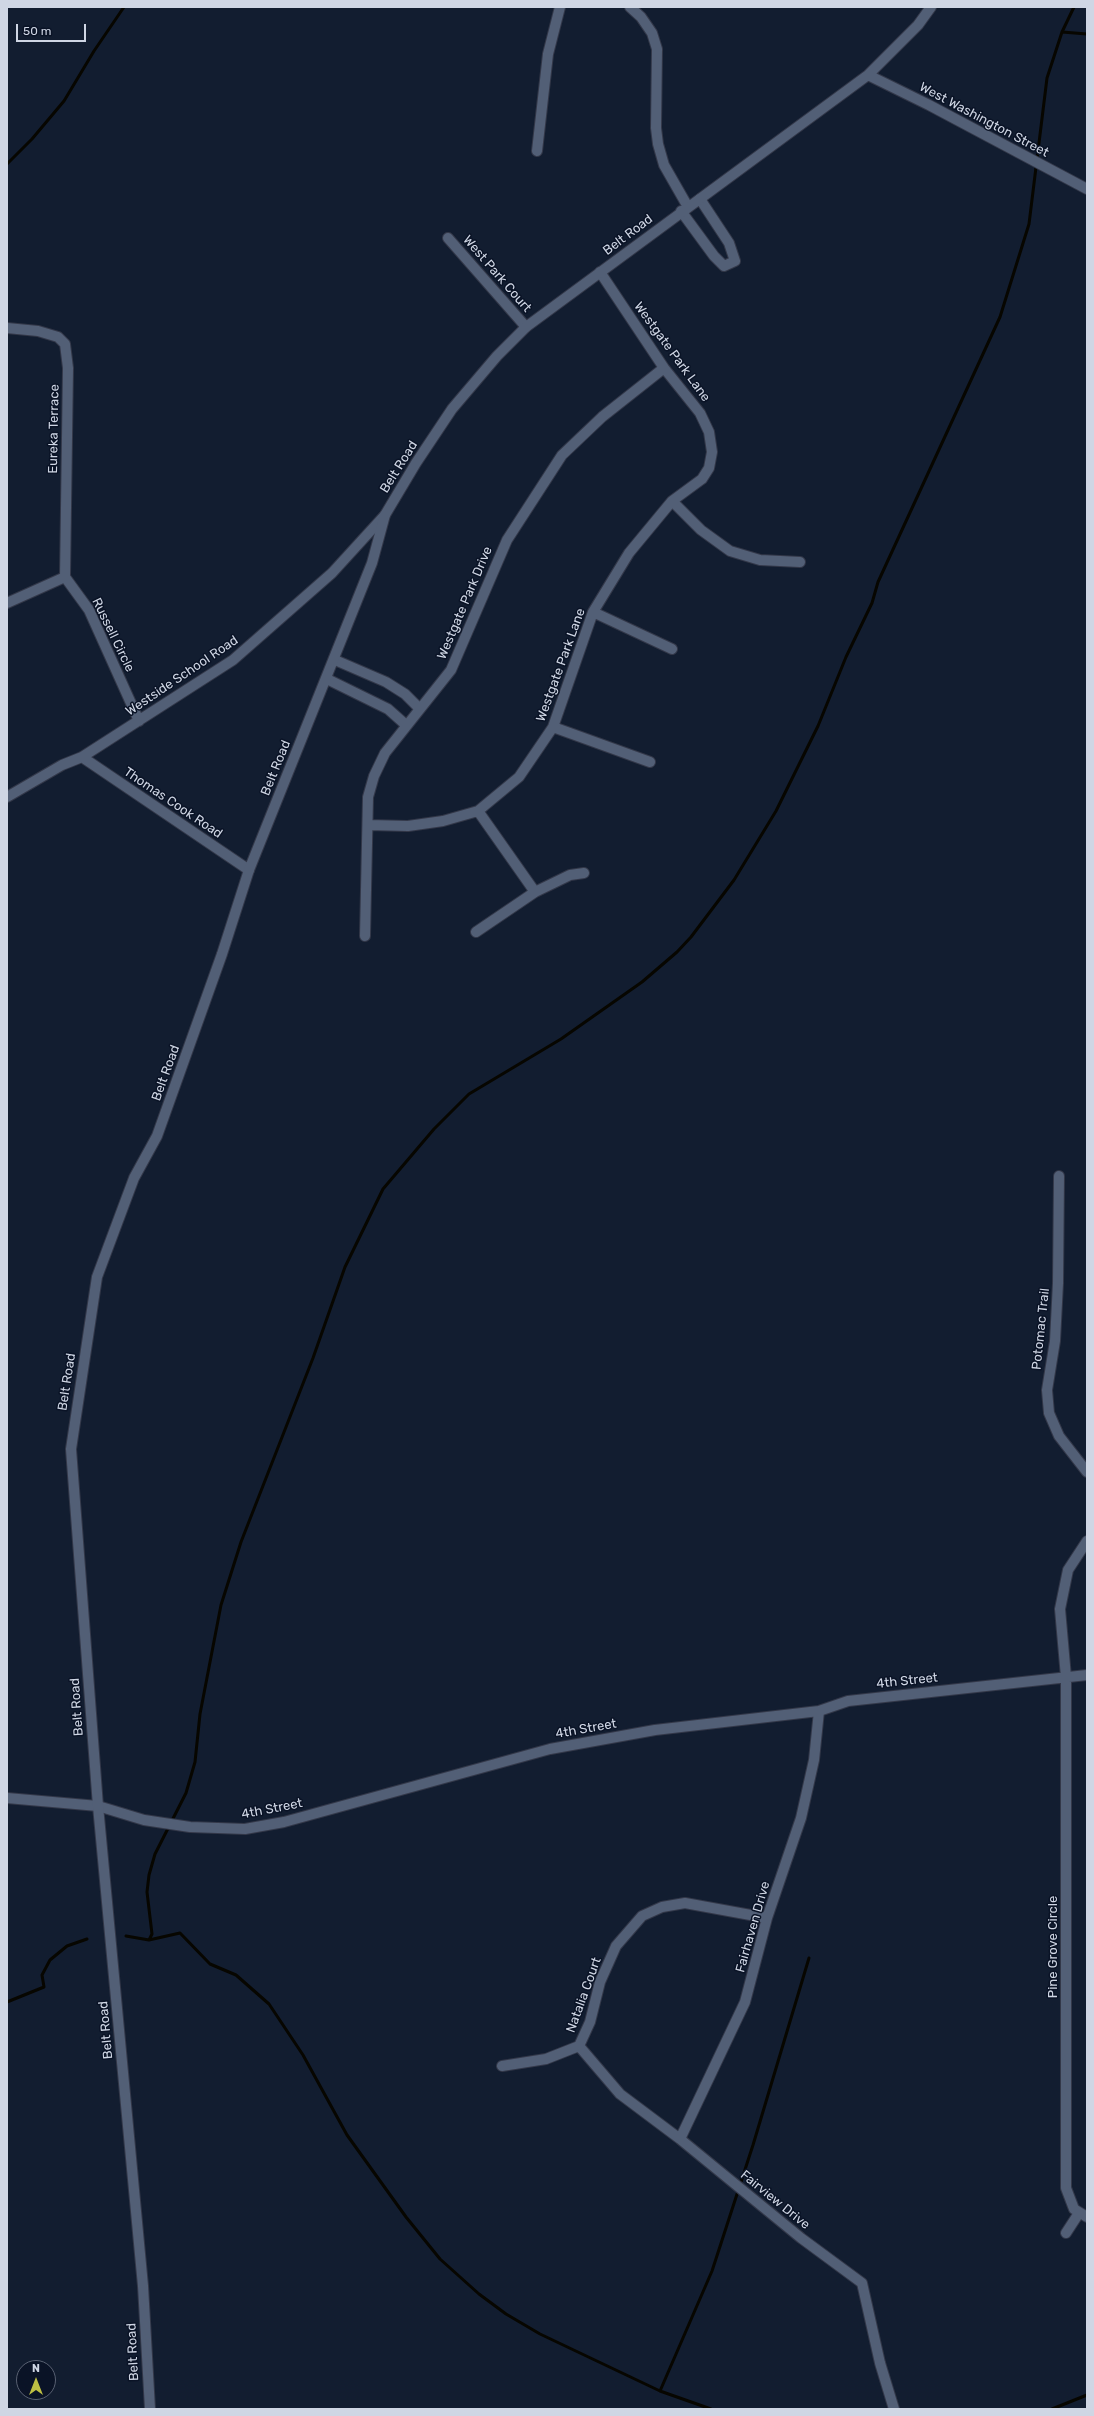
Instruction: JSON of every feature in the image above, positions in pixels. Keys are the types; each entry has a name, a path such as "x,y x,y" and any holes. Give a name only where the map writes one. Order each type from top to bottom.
{"street":[{"path":"537,151 548,54 560,7"},
{"path":"630,7 645,22 652,33 657,49 656,128 658,144 664,165 685,209 714,256 724,266 735,260 729,244 700,198"},
{"name":"Belt Road","path":"150,2409 143,2286 98,1806 71,1449 77,1397 97,1277 134,1178 157,1136 222,954 249,870 327,679 372,563 385,515 416,463 452,408 497,356 526,327 868,75 918,25 931,7"},
{"name":"West Washington Street","path":"868,75 929,105 1087,189"},
{"name":"West Park Court","path":"448,238 526,327"},
{"name":"Westgate Park Lane","path":"368,825 408,826 443,821 478,811 498,796 519,777 553,727 593,612 629,553 672,501 702,479 709,468 712,452 709,432 700,413 664,368 600,272"},
{"name":"Eureka Terrace","path":"7,328 38,331 58,337 65,344 68,368 65,577"},
{"name":"Westgate Park Drive","path":"365,936 368,797 374,776 385,754 419,708 451,670 507,540 562,455 602,417 664,368"},
{"path":"672,501 701,530 730,551 760,560 800,562"},
{"name":"Westside School Road","path":"7,797 62,765 82,757 233,660 332,573 385,515"},
{"path":"7,603 65,577"},
{"name":"Russell Circle","path":"65,577 89,610 138,721"},
{"path":"593,612 672,649"},
{"path":"334,660 386,682 405,694 419,708"},
{"path":"327,679 388,709 406,725"},
{"path":"553,727 650,762"},
{"name":"Thomas Cook Road","path":"82,757 249,870"},
{"path":"478,811 535,892"},
{"path":"476,932 535,892 570,875 584,873"},
{"name":"Potomac Trail","path":"1059,1176 1058,1283 1055,1342 1047,1390 1049,1412 1059,1436 1087,1472"},
{"name":"Pine Grove Circle","path":"1066,2233 1083,2215 1074,2209 1066,2188 1066,1677 1060,1609 1068,1570 1087,1541"},
{"name":"4th Street","path":"7,1798 98,1806 144,1820 190,1827 245,1829 284,1822 550,1749 655,1730 819,1711 848,1700 1087,1675"},
{"name":"Fairhaven Drive","path":"680,2139 745,2002 767,1918 801,1818 814,1760 819,1711"},
{"name":"Natalia Court","path":"502,2066 546,2058 579,2046 590,2022 600,1982 616,1946 642,1916 662,1907 685,1903 767,1918"},
{"name":"Fairview Drive","path":"579,2046 620,2094 680,2139 801,2238 862,2283 880,2363 894,2409"}],"waterway":[{"path":"7,164 32,139 64,101 94,51 124,7"},
{"path":"149,1940 152,1934 147,1892 149,1875 155,1854 186,1793 195,1762 200,1714 221,1605 241,1542 313,1358 345,1267 383,1189 434,1129 469,1094 561,1039 642,982 677,952 691,937 734,880 776,811 818,726 846,657 872,603 878,582 1000,317 1029,224 1047,78 1062,32 1074,7"},
{"path":"1062,32 1087,34"},
{"path":"126,1936 149,1940 180,1933 210,1964 236,1975 269,2004 303,2055 347,2135 406,2217 440,2259 479,2294 506,2314 540,2334 660,2391 711,2409"},
{"path":"7,2002 44,1987 42,1975 50,1960 67,1946 87,1939"},
{"path":"660,2391 712,2271 753,2145 809,1958"},
{"path":"1052,2409 1087,2395"}]}
